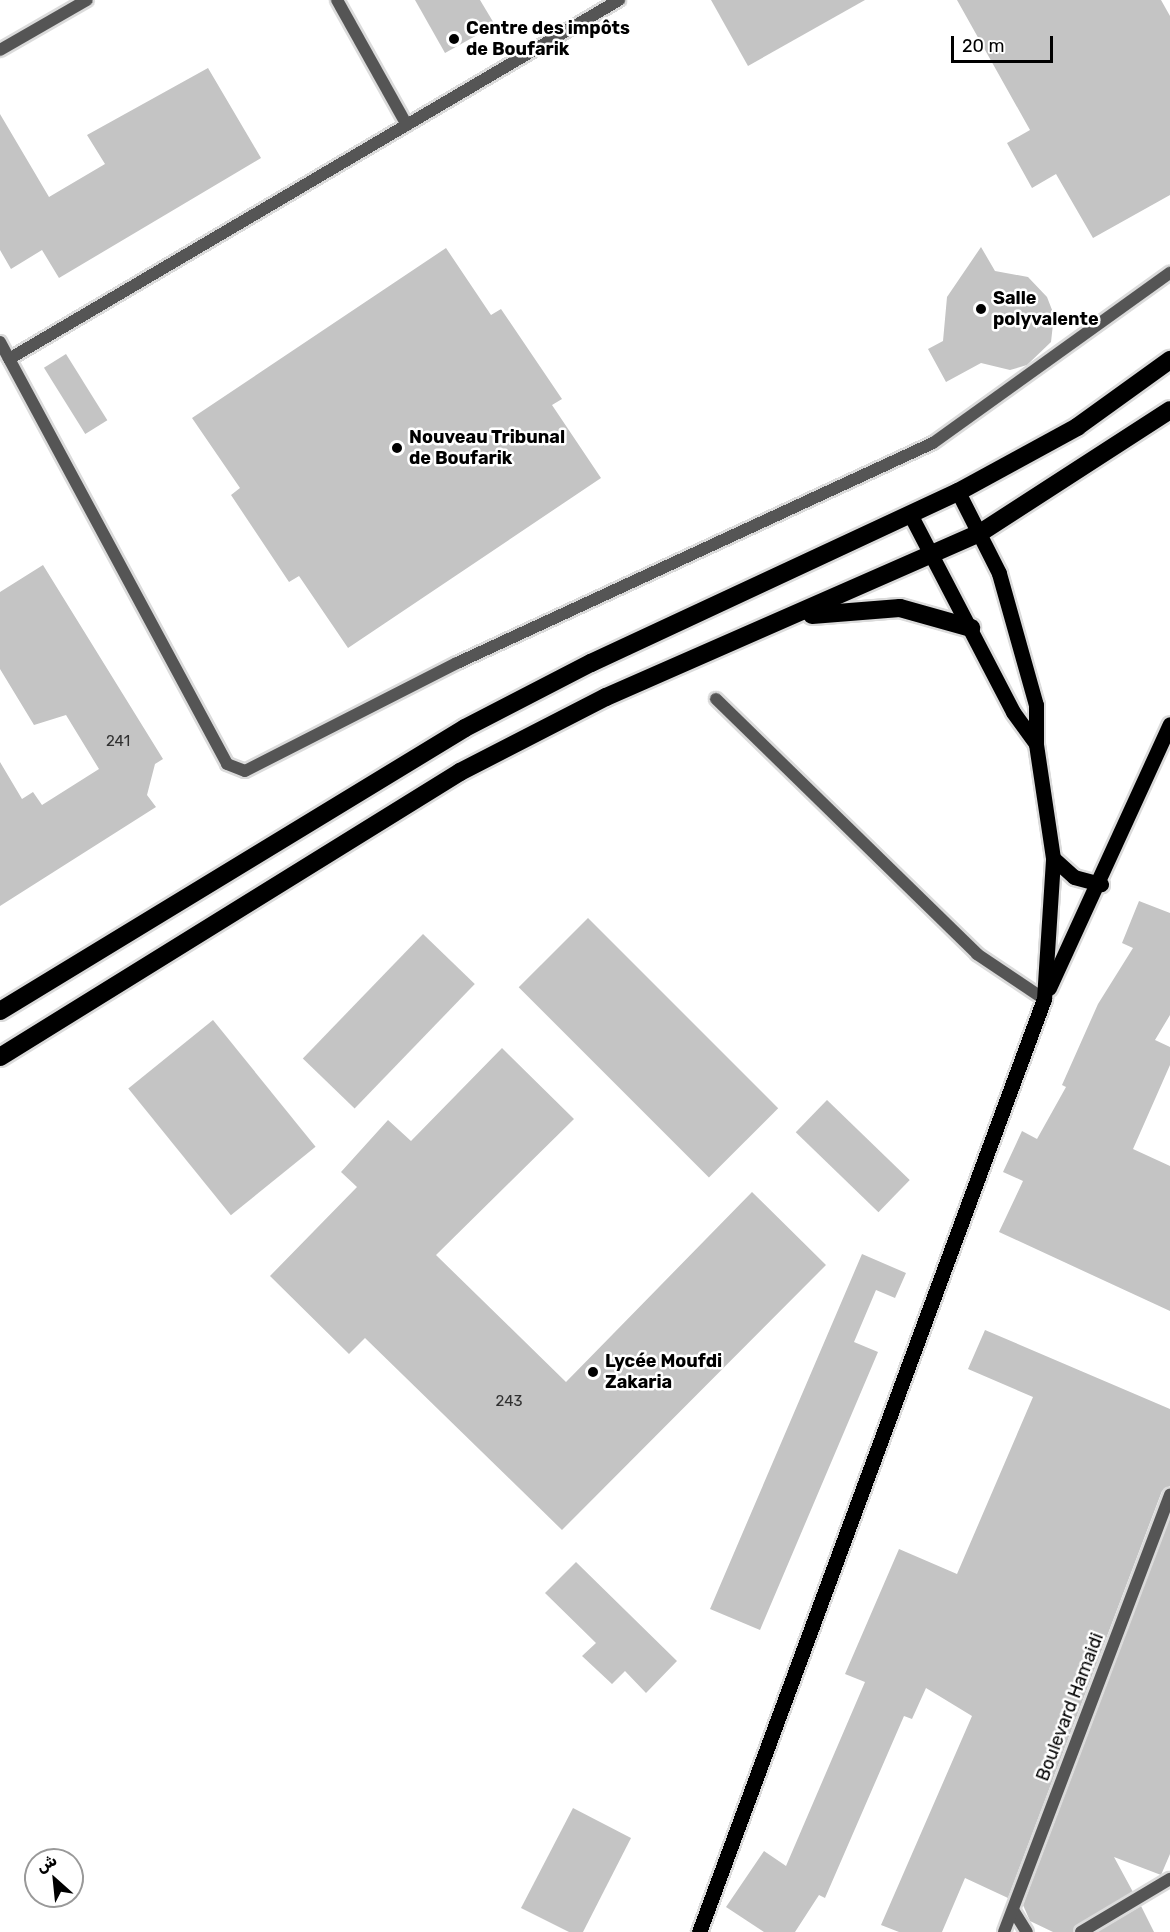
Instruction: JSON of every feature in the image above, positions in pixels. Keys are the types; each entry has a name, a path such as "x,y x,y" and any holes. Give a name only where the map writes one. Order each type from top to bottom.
{"highway":[{"path":"0,1011 465,728 591,663 958,492 1077,427 1170,360"},
{"path":"0,1057 460,772 606,697 980,533 1170,410"},
{"path":"786,618 900,608 971,628"}],"main road":[{"path":"958,492 980,533 1018,626 1036,705 1036,744 1053,858 1044,999"},
{"path":"910,514 934,555 1013,712 1036,744"},
{"path":"699,1932 1044,999 1101,884 1170,724"},
{"path":"1053,858 1074,878 1101,884"}],"street":[{"path":"0,50 87,0"},
{"path":"337,0 407,125"},
{"path":"9,359 620,0"},
{"path":"0,342 227,764 245,771 457,663 933,443 1170,273"},
{"path":"716,699 977,954 1044,999"},
{"name":"Boulevard Hamaidi","path":"1004,1932 1170,1494"},
{"path":"1081,1932 1170,1879"},
{"path":"1013,1910 1027,1932"}],"building":[{"name":"Centre des impôts de Boufarik","path":"415,0 480,0 495,25 445,53"},
{"path":"711,0 865,0 748,66"},
{"path":"957,0 1161,0 1170,16 1170,195 1093,238 1056,174 1032,188 1007,143 1030,130"},
{"path":"208,68 261,158 59,278 42,250 11,269 0,250 0,114 49,197 105,164 87,135"},
{"path":"981,247 995,271 1028,277 1047,297 1054,315 1051,342 1027,365 1010,370 981,363 946,382 928,349 943,341 947,297"},
{"name":"Nouveau Tribunal de Boufarik","path":"446,248 491,315 501,309 562,399 552,405 601,478 348,648 299,576 289,582 231,495 240,488 192,418"},
{"path":"66,354 107,420 85,434 44,368"},
{"path":"43,565 163,759 155,764 147,795 156,807 0,906 0,762 22,799 33,792 42,805 99,769 66,715 34,725 0,669 0,592"},
{"path":"1139,901 1170,913 1170,1015 1155,1040 1170,1047 1170,1065 1133,1149 1170,1166 1170,1311 999,1232 1023,1181 1003,1172 1022,1131 1037,1139 1066,1087 1062,1085 1098,1004 1133,948 1122,943"},
{"path":"588,918 778,1108 709,1178 519,987"},
{"path":"423,934 475,984 355,1108 303,1058"},
{"path":"213,1020 316,1147 231,1215 128,1089"},
{"path":"502,1048 574,1119 436,1255 566,1382 752,1192 826,1265 562,1530 365,1338 349,1354 270,1276 357,1187 341,1172 388,1120 411,1141"},
{"path":"827,1100 910,1180 878,1212 796,1132"},
{"path":"862,1254 906,1273 895,1298 876,1290 854,1342 878,1352 760,1630 710,1609"},
{"path":"985,1330 1170,1409 1170,1486 1162,1491 1008,1898 965,1878 942,1932 899,1932 881,1925 972,1716 926,1688 912,1719 904,1716 825,1898 819,1895 795,1932 764,1932 726,1907 764,1851 786,1866 865,1682 845,1674 899,1549 957,1574 1033,1397 968,1369"},
{"path":"1170,1517 1170,1854 1161,1875 1114,1857 1133,1892 1073,1932 1053,1932 1030,1921 1023,1905"},
{"path":"576,1562 677,1661 646,1693 625,1671 612,1684 582,1656 596,1643 545,1593"},
{"path":"573,1808 631,1838 583,1932 569,1932 521,1908"},
{"path":"1141,1906 1154,1932 1097,1932"}],"place":[{"name":"Centre des impôts de Boufarik","path":"454,39"},
{"name":"Salle polyvalente","path":"981,309"},
{"name":"Nouveau Tribunal de Boufarik","path":"397,448"},
{"name":"Lycée Moufdi Zakaria","path":"593,1372"}]}
